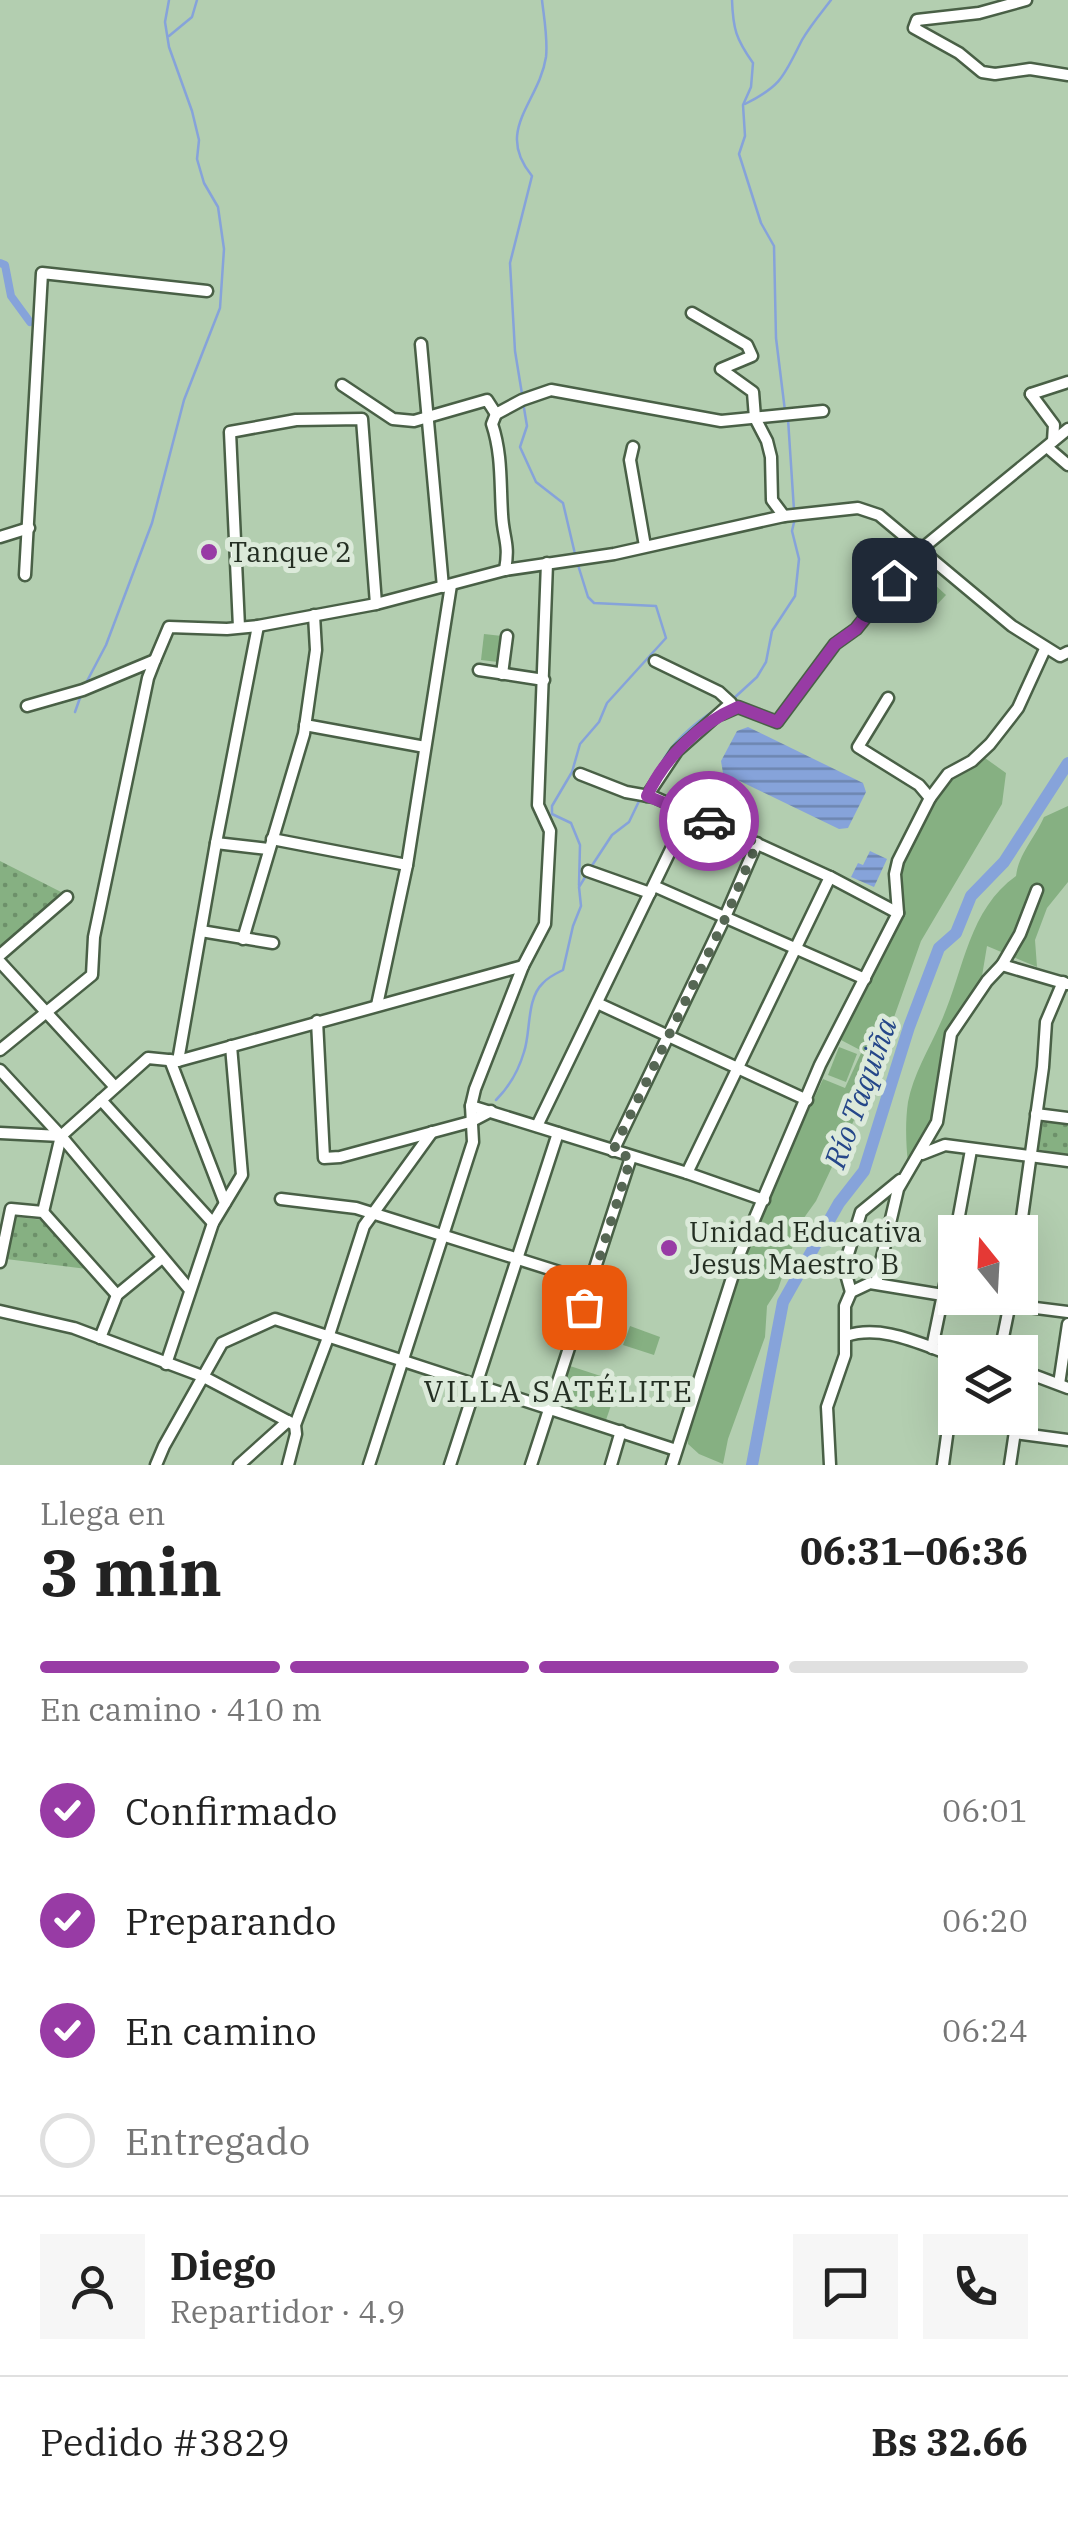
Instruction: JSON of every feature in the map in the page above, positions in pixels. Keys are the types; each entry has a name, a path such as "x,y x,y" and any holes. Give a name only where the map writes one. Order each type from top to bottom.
{"street":[{"path":"1026,0 980,13 917,20 914,28 959,53 982,72 1030,69 1068,74"},
{"path":"25,575 42,273 206,291"},
{"path":"692,312 747,345 752,356 721,369 753,392 755,418 767,441 772,500 784,516"},
{"path":"377,1005 407,865 447,586 421,344"},
{"path":"1050,444 1054,425 1031,394 1068,382"},
{"path":"342,385 393,419 414,421 487,400 496,414"},
{"path":"506,570 509,547 502,520 500,450 492,424 496,414 522,400 551,390 721,421 823,411"},
{"path":"239,628 230,432 280,423 362,420 376,604"},
{"path":"722,714 738,707 777,722 835,644 856,629 919,551 1068,430"},
{"path":"1050,444 1068,466"},
{"path":"633,446 630,460 645,546"},
{"path":"0,1050 92,974 97,920 148,678 168,626 258,626 376,604 506,570 784,516 858,508 879,515 919,551 1045,648 1060,656 1068,652"},
{"path":"0,536 29,528"},
{"path":"369,1465 473,1142 470,1106 523,966 545,924 550,831 538,805 547,563"},
{"path":"244,939 305,725 316,650 314,615"},
{"path":"225,1203 174,1060 258,626"},
{"path":"502,674 507,636"},
{"path":"672,1465 740,1253 820,1066 898,913 894,874 898,861 930,798 948,774 972,762 1018,708 1045,648"},
{"path":"27,706 83,690 155,660"},
{"path":"647,796 677,751 731,703 656,661"},
{"path":"478,670 544,680"},
{"path":"888,698 858,747 919,784 930,798"},
{"path":"305,725 425,747"},
{"path":"580,774 689,812 898,913"},
{"path":"537,1126 689,812"},
{"path":"216,843 270,844 407,865"},
{"path":"613,1151 726,917 757,843"},
{"path":"588,871 726,917 865,980"},
{"path":"688,1173 830,877"},
{"path":"876,1284 898,1189 937,1122 951,1034 1002,965 1020,934 1037,890"},
{"path":"67,897 0,958 115,1087"},
{"path":"200,931 273,942"},
{"path":"1002,965 1066,983 1046,1022 1022,1215"},
{"path":"42,1212 62,1136 148,1058 174,1060 523,966"},
{"path":"598,1003 807,1100"},
{"path":"317,1021 324,1158 340,1158 470,1122 491,1112"},
{"path":"166,1364 213,1223 242,1175 231,1046"},
{"path":"0,1070 62,1136 190,1290"},
{"path":"101,1100 213,1223"},
{"path":"470,1106 764,1200"},
{"path":"1036,1114 1068,1118"},
{"path":"239,1465 292,1423 330,1335 364,1226 432,1132"},
{"path":"450,1465 558,1133"},
{"path":"0,1134 62,1136"},
{"path":"921,1155 945,1145 1068,1161"},
{"path":"959,1215 971,1150"},
{"path":"531,1465 631,1158"},
{"path":"851,1292 844,1267 861,1212 905,1176"},
{"path":"281,1199 372,1212 591,1282"},
{"path":"0,1261 6,1209 42,1212 117,1295"},
{"path":"100,1338 117,1295 162,1258"},
{"path":"830,1465 828,1406 845,1355 844,1306 851,1292 870,1282 938,1295"},
{"path":"1038,1306 1068,1312"},
{"path":"0,1311 74,1328 202,1376 292,1423 296,1434 288,1465"},
{"path":"932,1348 945,1315"},
{"path":"156,1465 222,1343 276,1319 676,1450"},
{"path":"1038,1377 1064,1386 1068,1324"},
{"path":"846,1336 870,1331 938,1350"},
{"path":"611,1465 622,1432"},
{"path":"942,1465 946,1435"},
{"path":"1010,1465 1015,1435"},
{"path":"1030,1435 1068,1440"}],"green space":[{"path":"922,573 946,595 932,610 908,587"},
{"path":"484,634 502,636 498,662 481,660"},
{"path":"985,758 1006,773 1002,804 921,941 869,1088 816,1201 801,1222 778,1289 767,1306 765,1337 728,1439 723,1464 699,1454 688,1444 687,1430 747,1244 823,1079 845,1088 862,1051 841,1040 900,919 898,883 904,857 951,776"},
{"path":"1068,806 1068,882 1047,908 1035,940 1037,967 987,946 982,976 944,1038 933,1124 908,1164 906,1126 910,1092 977,925 1000,890 1016,876 1044,817"},
{"path":"0,861 63,893 0,949"},
{"path":"839,1047 857,1054 846,1082 828,1075"},
{"path":"1040,1117 1068,1121 1068,1155 1035,1149"},
{"path":"15,1217 44,1220 87,1269 6,1259"},
{"path":"630,1326 660,1337 654,1355 623,1345"},
{"path":"570,1366 619,1382 606,1420 563,1405 559,1400"}],"water":[{"path":"748,727 863,783 866,792 848,828 839,829 723,773 721,761 737,731"},
{"path":"870,851 887,859 874,887 851,877"}],"waterway":[{"path":"86,683 106,645 152,523 184,400 220,308 224,249 218,207 204,183 192,111 169,47 165,22 169,0"},
{"path":"169,36 192,17 197,0"},
{"path":"522,394 515,351 510,263 532,176 521,160 517,144 522,116 546,57 542,0"},
{"path":"732,0 736,33 753,63 751,87 743,105 745,136 739,154 761,223 774,246 776,338 785,411"},
{"path":"745,104 781,78 805,35 831,0"},
{"path":"0,263 5,265 11,296 30,322"},
{"path":"523,402 527,426 520,447 536,482 563,503 575,554"},
{"path":"788,419 794,510"},
{"path":"733,699 757,677 766,662 772,631 795,596 799,559 792,531 795,518"},
{"path":"578,565 588,597 594,603 656,606 666,638 607,703 599,722 580,744 572,772 552,806 552,814 571,823 580,845 579,885"},
{"path":"75,712 81,695"},
{"path":"659,770 675,743 718,708"},
{"name":"Río Taquiña","path":"752,1465 783,1302 839,1203 864,1171 909,1027 939,948 956,933 971,896 1004,862 1068,763"},
{"path":"591,867 612,835 629,822 641,797"},
{"path":"496,1100 522,1058 538,990 563,970 581,906 579,887 587,874"}],"way so far":[{"path":"584,1307 631,1158 613,1151 726,917 757,843 709,821"}],"place":[{"name":"Tanque 2","path":"209,552"},
{"name":"Unidad Educativa Jesus Maestro B","path":"669,1248"}],"district":[{"name":"VILLA SATÉLITE","path":"559,1392"}],"route":[{"path":"709,821 647,796 677,751 698,730 738,707 777,722 835,644 856,629 894,580"}]}
